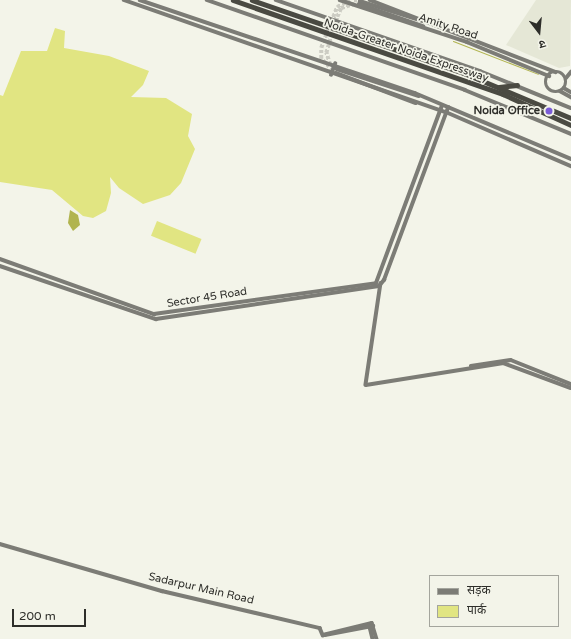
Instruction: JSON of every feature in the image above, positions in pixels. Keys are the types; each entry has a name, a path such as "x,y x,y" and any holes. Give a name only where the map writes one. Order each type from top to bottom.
{"highway":[{"name":"Noida-Greater Noida Expressway","path":"233,0 503,94 571,125"},
{"name":"Noida-Greater Noida Expressway","path":"252,0 499,87 571,118"},
{"path":"499,87 517,86"}],"street":[{"path":"124,0 331,75 419,105 446,112 571,166"},
{"path":"140,0 308,59 335,64 422,96 442,106 571,159"},
{"path":"207,0 465,90 571,134"},
{"path":"276,0 517,86 571,108"},
{"name":"Amity Road","path":"340,0 444,35 548,76"},
{"name":"Amity Road","path":"370,0 449,29 556,72"},
{"path":"360,2 444,35"},
{"path":"360,2 449,29"},
{"path":"331,75 335,64"},
{"path":"419,105 336,71 422,96"},
{"path":"542,96 548,87 548,76 556,72 566,80 571,80"},
{"path":"560,91 564,88 566,80 571,72"},
{"path":"548,87 553,91 560,91 571,97"},
{"path":"564,88 571,92"},
{"path":"549,98 553,91"},
{"path":"382,284 377,283 442,106"},
{"path":"448,108 382,284 366,385 511,360 571,384"},
{"name":"Sector 45 Road","path":"0,260 154,314 377,283"},
{"name":"Sector 45 Road","path":"0,266 156,319 377,283"},
{"path":"467,367 510,363 571,388"},
{"name":"Sadarpur Main Road","path":"0,544 162,591 278,616 321,629 325,634 370,623 372,626"},
{"path":"372,626 373,639"},
{"path":"372,626 377,639"}],"shaded area":[{"path":"536,0 571,0 570,66 559,68 506,45"},
{"path":"70,210 78,215 80,225 73,231 68,223"}],"green space":[{"path":"55,28 65,31 64,48 109,56 149,71 143,85 131,97 166,98 192,114 188,136 195,149 181,183 170,195 143,204 119,188 110,177 111,193 106,211 93,218 83,216 52,190 0,182 0,95 3,96 21,51 47,51"},
{"path":"157,221 202,239 196,254 151,236"}],"waterway":[{"path":"453,41 538,74"}],"tunnel":[{"path":"333,71 321,59 321,48 337,7 350,0"},
{"path":"354,0 360,1"},
{"path":"330,65 326,53 337,17 341,8 354,4"}],"place":[{"name":"Noida Office","path":"549,111"}]}
